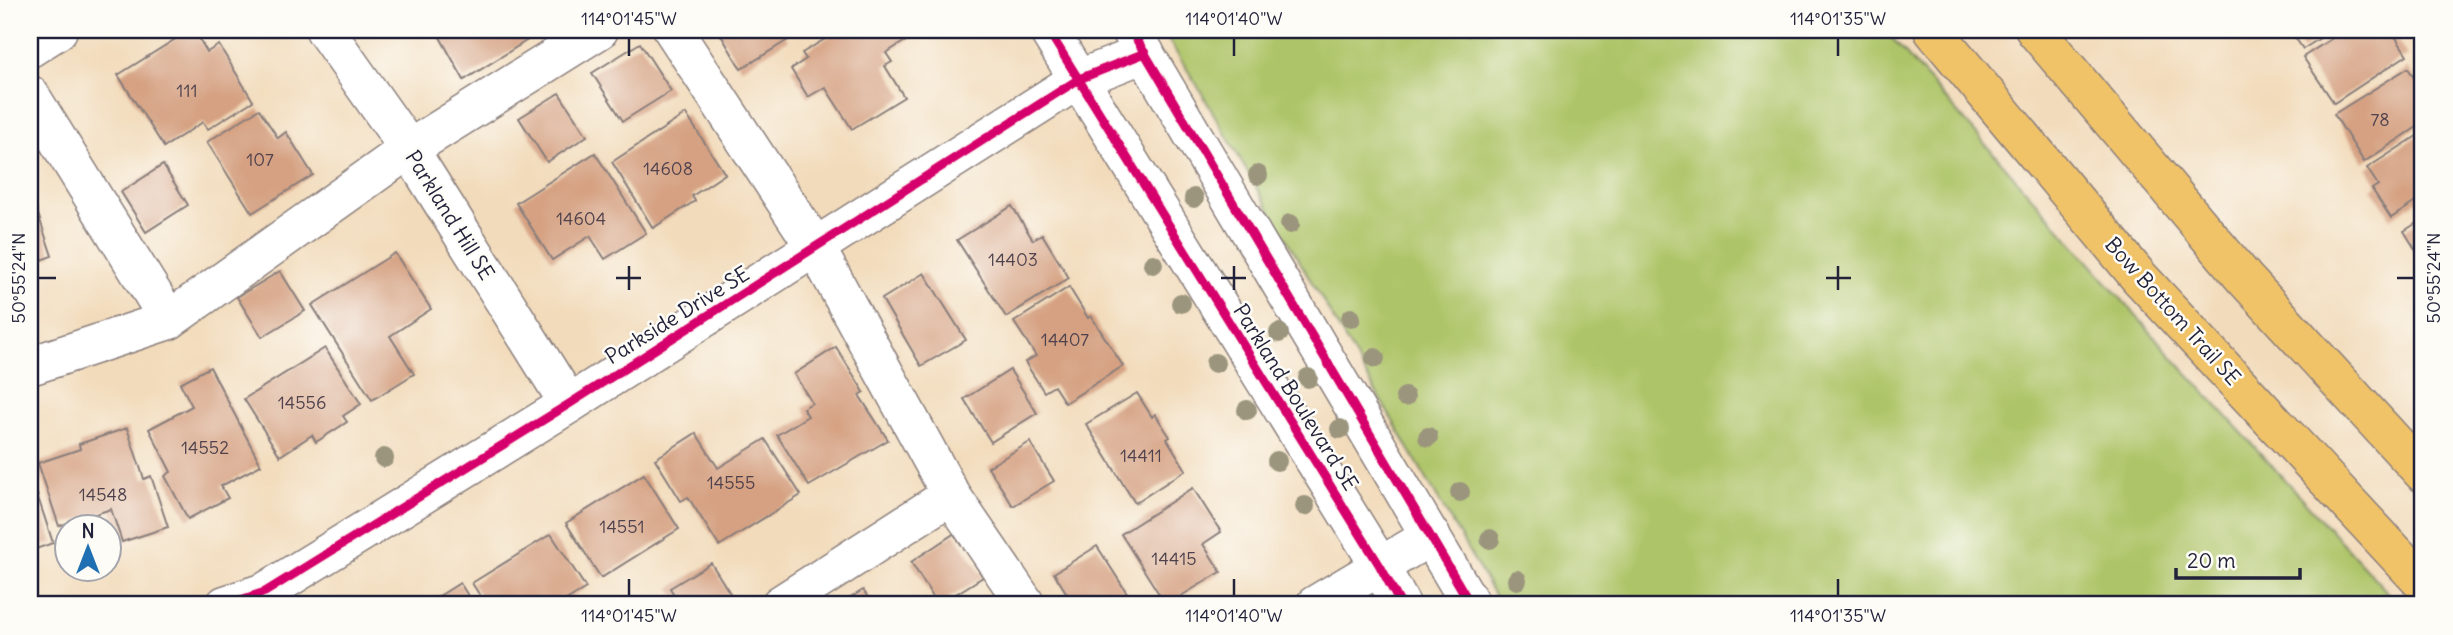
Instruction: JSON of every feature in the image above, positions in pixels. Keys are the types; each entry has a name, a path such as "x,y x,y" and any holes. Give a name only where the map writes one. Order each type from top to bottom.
{"main road":[{"name":"Bow Bottom Trail SE","path":"1933,30 2139,277 2423,583"},
{"path":"2035,30 2244,278 2423,473"}],"street":[{"path":"30,48 58,30"},
{"name":"Parkland Hill SE","path":"325,30 409,149 569,404"},
{"path":"30,366 169,320 409,149 599,30"},
{"path":"673,30 816,248 951,495 1026,605"},
{"name":"Parkland Boulevard SE","path":"1048,30 1402,605"},
{"name":"Parkside Drive SE","path":"225,605 265,592 569,404 1138,41"},
{"name":"Parkland Boulevard SE","path":"1138,41 1471,605"},
{"path":"30,95 169,320"},
{"path":"780,605 951,495"},
{"path":"1315,605 1431,536"}],"green space":[{"path":"1162,30 1885,30 2167,351 2399,605 1500,605 1197,85"}],"building":[{"path":"194,30 207,52 219,45 253,101 208,129 203,122 164,147 118,75"},
{"path":"436,30 530,30 534,36 464,80"},
{"path":"718,30 782,30 788,40 741,69"},
{"path":"840,30 911,30 915,35 886,53 892,62 885,66 904,97 852,129 825,87 808,97 791,69 806,59 802,53"},
{"path":"2290,30 2333,30 2303,49"},
{"path":"2345,30 2391,30 2407,55 2334,103 2303,57"},
{"path":"640,43 671,91 623,121 592,73"},
{"path":"2408,68 2423,92 2423,123 2364,162 2334,114"},
{"path":"559,93 587,136 547,162 519,118"},
{"path":"259,109 278,138 286,132 313,175 252,213 207,142"},
{"path":"686,114 725,174 692,196 695,201 653,228 612,162"},
{"path":"2423,132 2423,197 2391,218 2372,189 2378,185 2367,168"},
{"path":"595,153 646,233 605,259 590,236 552,260 516,203"},
{"path":"163,165 188,205 146,232 121,192"},
{"path":"34,202 52,256 30,264 30,203"},
{"path":"1012,206 1033,240 1042,234 1069,278 1006,317 957,240"},
{"path":"2423,219 2423,262 2404,231"},
{"path":"395,253 431,309 390,336 414,374 372,400 312,305"},
{"path":"280,271 305,311 262,337 237,297"},
{"path":"924,273 966,340 921,366 882,299"},
{"path":"1069,287 1123,366 1065,403 1054,386 1044,392 1025,362 1036,356 1014,322"},
{"path":"836,347 864,392 859,395 888,440 809,486 777,435 808,416 803,408 812,403 794,374"},
{"path":"325,348 361,404 343,416 347,422 316,442 312,435 280,456 244,399"},
{"path":"210,367 261,465 221,486 228,498 188,519 165,476 171,472 149,429 192,406 180,383"},
{"path":"1010,370 1037,413 991,442 964,399"},
{"path":"1137,393 1152,417 1155,414 1170,437 1167,439 1186,470 1135,503 1086,424"},
{"path":"127,428 144,479 151,476 168,527 122,542 122,512 112,512 111,509 102,512 54,512 38,463 80,449 79,444"},
{"path":"696,433 718,468 765,439 801,495 719,546 688,497 681,501 655,459"},
{"path":"1030,442 1054,481 1013,506 988,467"},
{"path":"30,473 52,543 30,551"},
{"path":"644,474 679,529 601,578 566,523"},
{"path":"1193,488 1221,532 1203,544 1221,572 1166,605 1121,534"},
{"path":"955,533 983,577 938,605 911,562"},
{"path":"551,534 586,588 558,605 486,605 472,583"},
{"path":"1097,546 1127,593 1108,605 1074,605 1054,573"},
{"path":"711,563 736,603 680,605 670,588"},
{"path":"460,583 474,605 425,605"},
{"path":"863,590 873,605 839,605"}],"cycle path":[{"path":"1048,30 1380,566 1401,605"},
{"path":"1131,30 1471,605"},
{"path":"225,605 265,592 569,404 1079,79 1145,53"}]}
